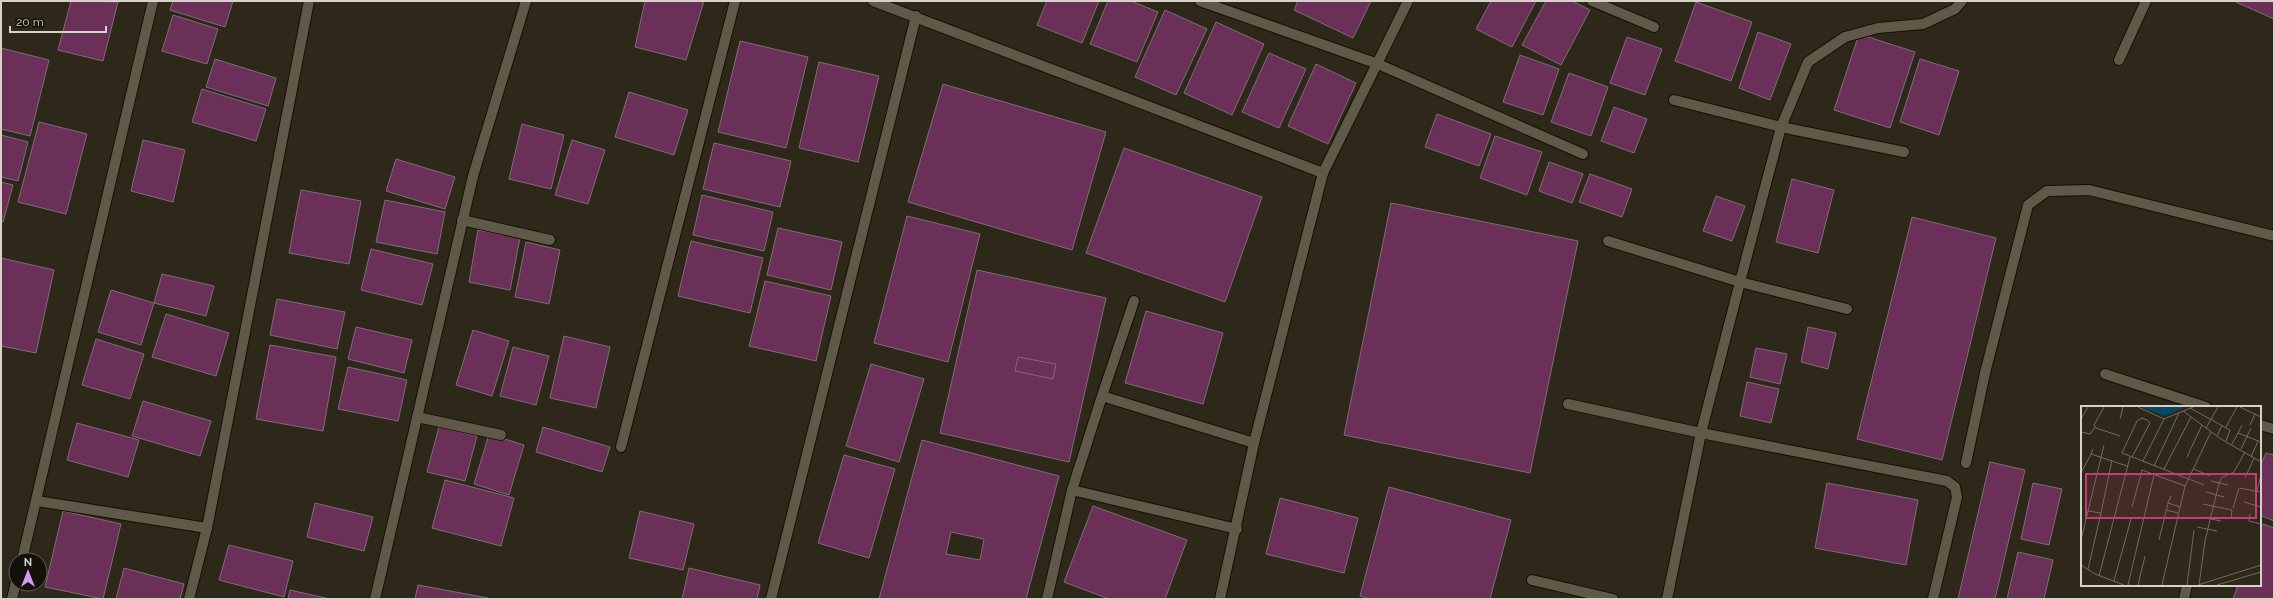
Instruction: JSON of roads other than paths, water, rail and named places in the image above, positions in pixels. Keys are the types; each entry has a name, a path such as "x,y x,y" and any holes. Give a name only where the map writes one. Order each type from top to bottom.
{"street":[{"path":"24,552 153,1"},
{"path":"189,599 207,528 309,1"},
{"path":"375,599 473,176 526,1"},
{"path":"621,448 735,1"},
{"path":"873,1 916,16 1323,173"},
{"path":"1200,1 1378,64 1583,154"},
{"path":"1220,599 1237,529 1254,443 1323,173 1408,1"},
{"path":"1592,1 1654,27"},
{"path":"1667,599 1701,433 1740,282 1781,127 1808,62 1845,37 1878,28 1923,24 1955,9 1962,1"},
{"path":"2119,60 2146,1"},
{"path":"771,599 916,16"},
{"path":"1674,100 1781,127 1904,152"},
{"path":"1966,463 1985,373 2028,205 2047,191 2089,190 2274,236"},
{"path":"462,220 550,240"},
{"path":"1608,241 1740,282 1847,309"},
{"path":"1047,599 1072,490 1134,301"},
{"path":"2106,374 2203,406"},
{"path":"1102,396 1254,443"},
{"path":"1568,404 1701,433 1946,481 1955,487 1958,497 1933,599"},
{"path":"417,417 501,435"},
{"path":"2261,424 2274,429"},
{"path":"1072,490 1237,529"},
{"path":"37,501 207,528"},
{"path":"1532,580 1613,599"},
{"path":"2184,599 2187,586"}]}
